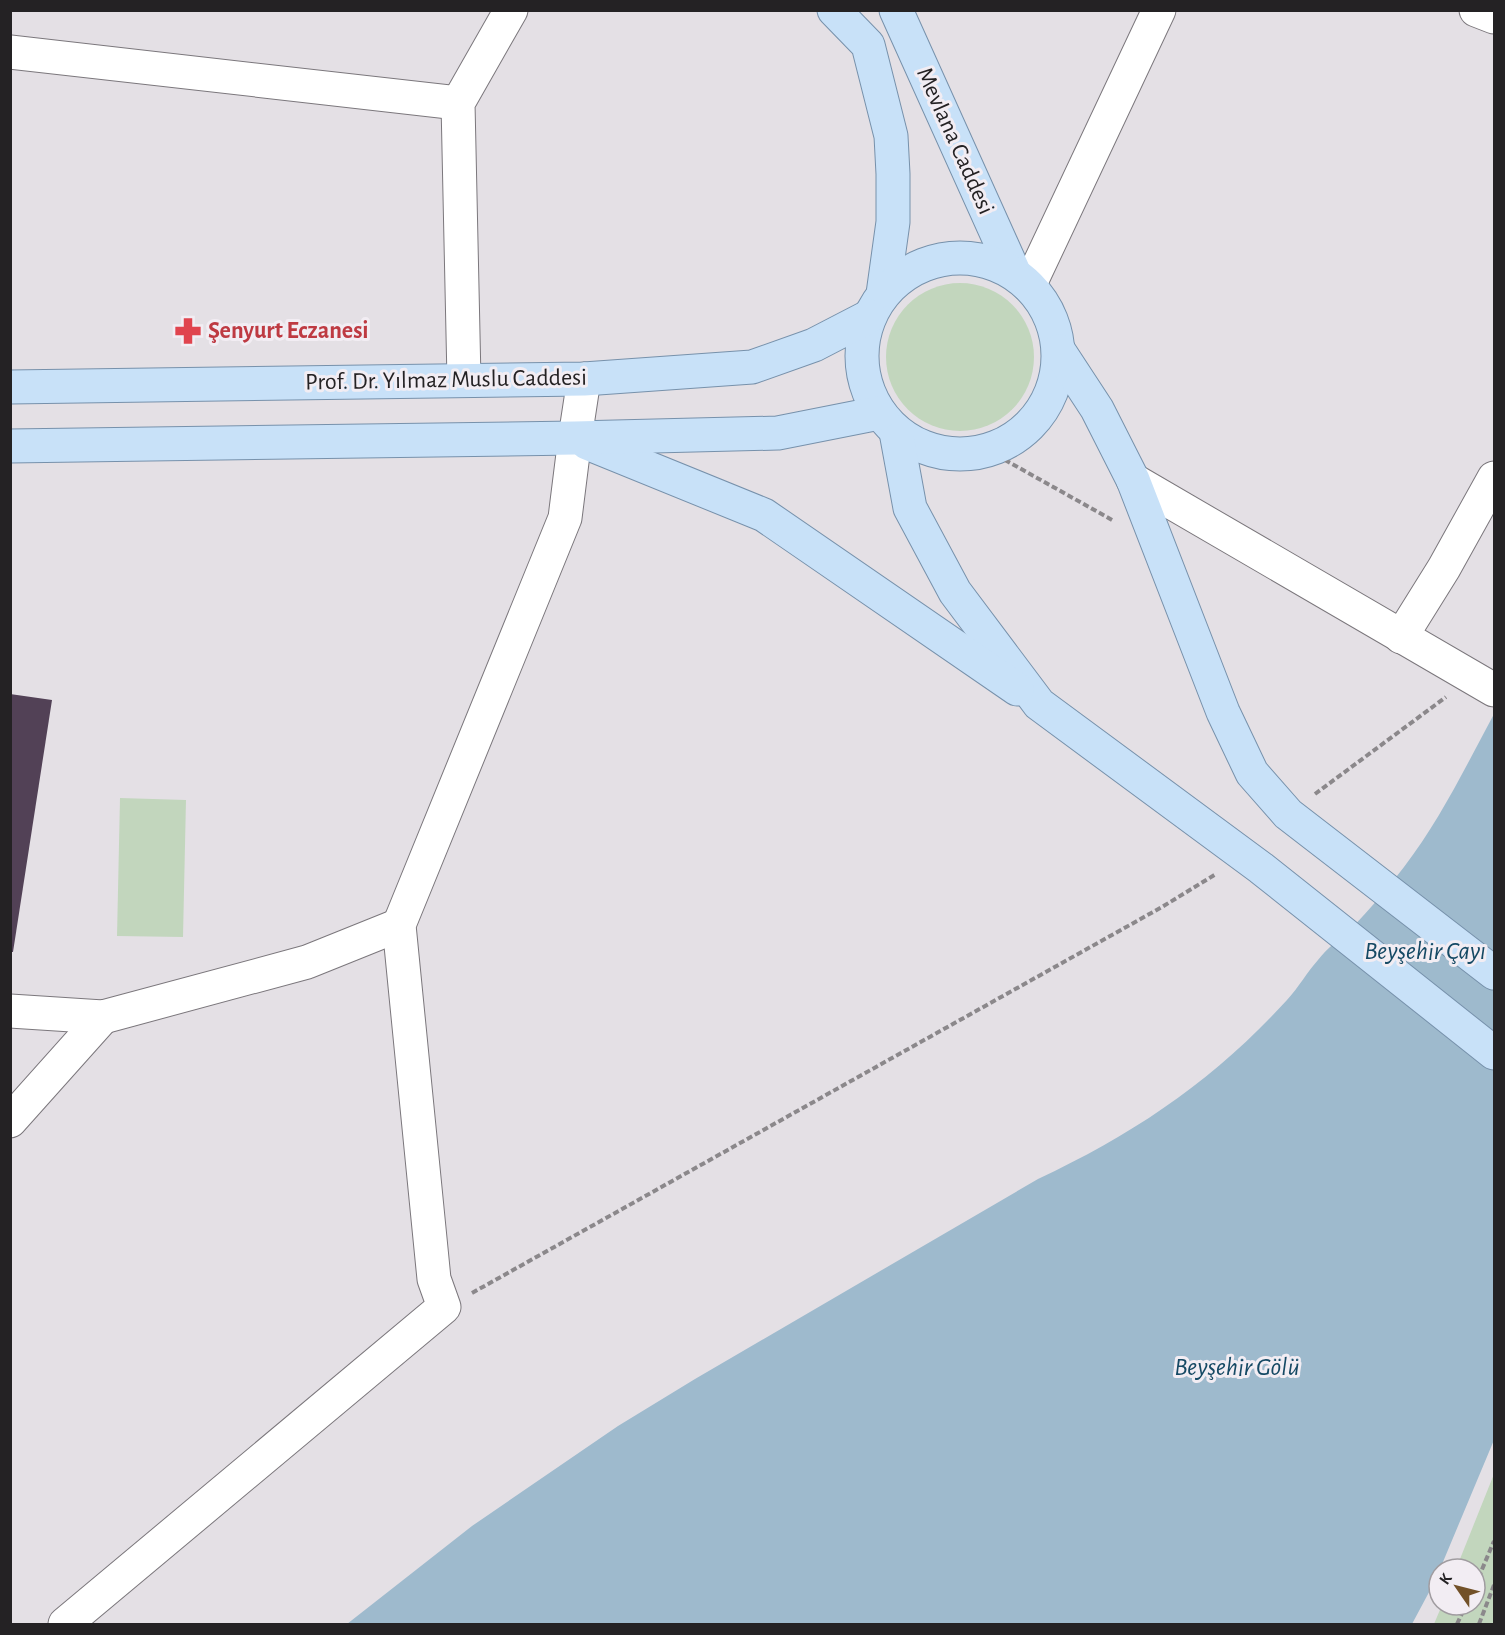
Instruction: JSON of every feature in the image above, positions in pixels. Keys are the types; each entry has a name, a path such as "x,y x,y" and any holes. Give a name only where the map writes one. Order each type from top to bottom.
{"main road":[{"name":"Mevlana Caddesi","path":"834,10 868,45 891,136 893,222 876,305"},
{"name":"Mevlana Caddesi","path":"897,11 1022,279"},
{"path":"868,45 897,11"},
{"path":"10,446 778,433 888,423 924,449 956,455 989,451 1018,436 1041,413 1055,383 1059,351 1053,320 1037,294 1022,279 987,261 959,257 930,262 904,275 876,305 862,341 862,366 867,390 888,423 910,508 955,592 1039,704"},
{"name":"Prof. Dr. Yılmaz Muslu Caddesi","path":"10,387 584,379 752,367 814,345 876,305"},
{"path":"1059,351 1097,408 1132,480 1228,723 1252,773 1295,819 1494,973"},
{"path":"574,438 764,515 1039,704 1251,860 1494,1053"}],"street":[{"path":"464,380 458,102 511,10"},
{"path":"1022,279 1159,10"},
{"path":"1476,10 1494,17"},
{"path":"10,52 458,102"},
{"path":"65,1624 444,1307 434,1279 399,925 565,518 574,438 584,379"},
{"path":"1401,637 1444,568 1494,478"},
{"path":"1132,480 1483,684"},
{"path":"10,1011 103,1017 307,962 399,925"},
{"path":"10,1121 103,1017"}],"path":[{"path":"989,451 1158,545"},
{"path":"1295,819 1483,684"},
{"path":"444,1307 502,1277 1151,913 1220,872 1251,860"},
{"path":"1487,1558 1494,1541"},
{"path":"1479,1624 1494,1585"}],"green space":[{"path":"960,283 988,288 1001,295 1012,305 1022,316 1029,329 1034,357 1029,385 1022,398 1012,409 1001,419 988,426 960,431 932,426 919,419 908,409 898,398 891,385 886,357 891,329 898,316 908,305 919,295 932,288"},
{"path":"120,798 186,800 183,937 117,936"},
{"path":"1494,1474 1494,1624 1434,1624 1437,1617 1487,1617 1487,1557 1461,1557"}],"water":[{"name":"Beyşehir Gölü","path":"1494,714 1494,1440 1445,1557 1427,1557 1427,1596 1412,1624 347,1624 472,1526 618,1426 1038,1179 1108,1143 1202,1080 1259,1029 1291,995 1329,948 1351,929 1392,883 1441,812"}],"building":[{"path":"10,694 52,700 13,952 10,952"}],"place":[{"name":"Şenyurt Eczanesi","path":"188,331"}],"water label":[{"name":"Beyşehir Çayı","path":"1425,951"}]}
